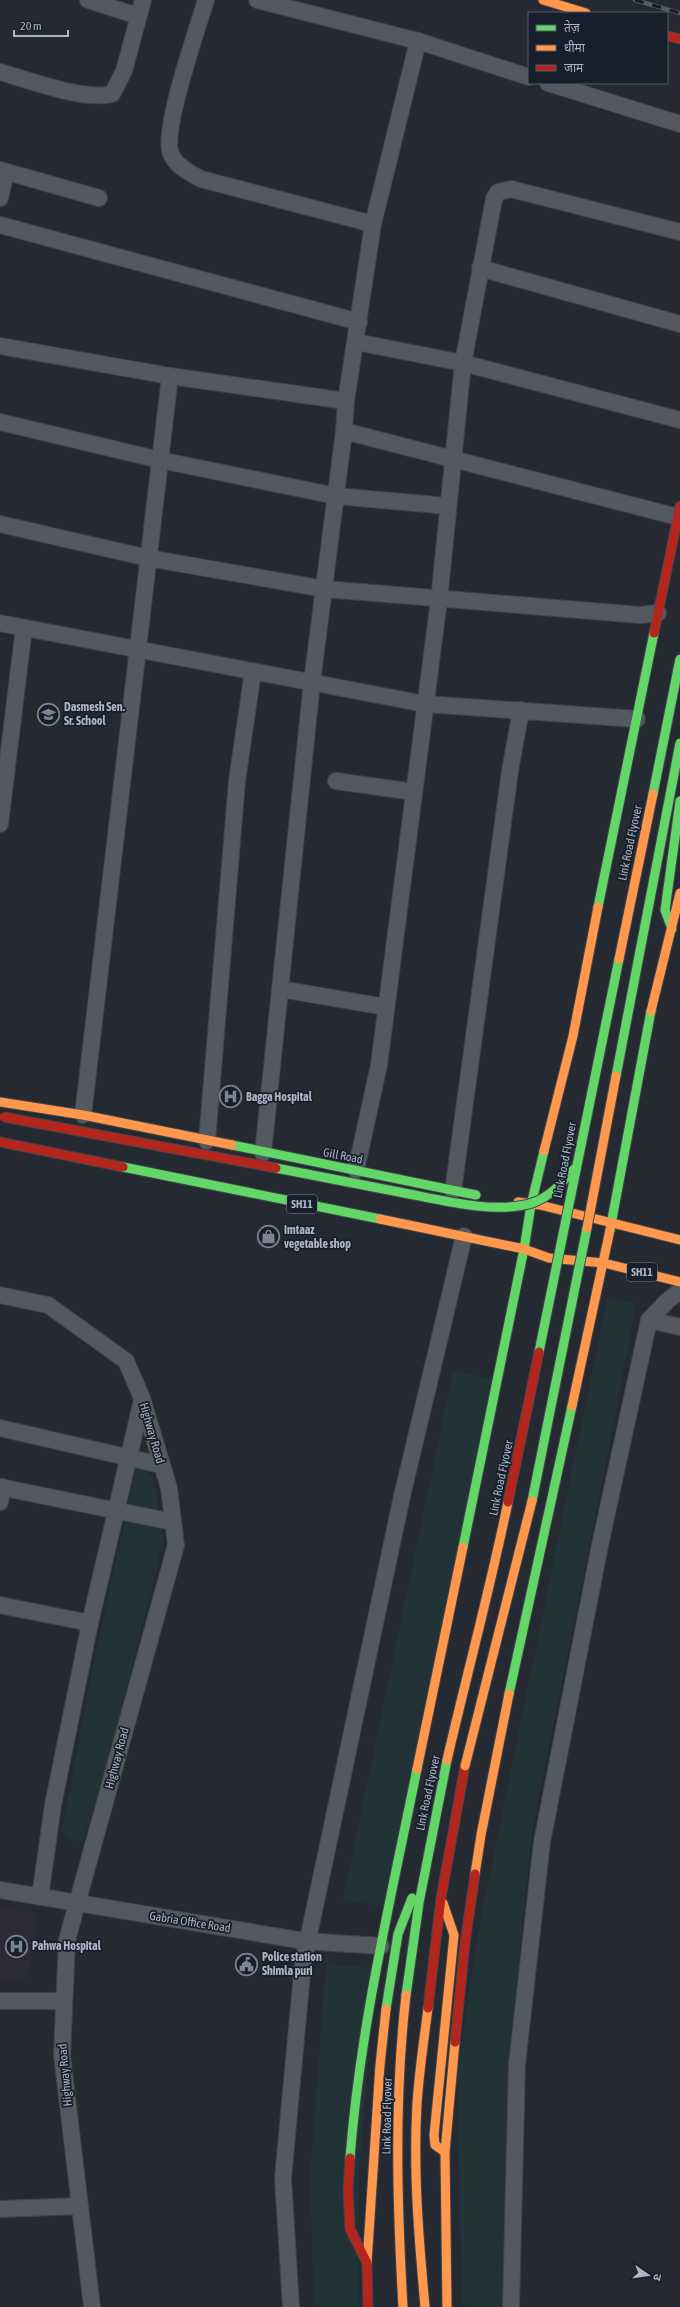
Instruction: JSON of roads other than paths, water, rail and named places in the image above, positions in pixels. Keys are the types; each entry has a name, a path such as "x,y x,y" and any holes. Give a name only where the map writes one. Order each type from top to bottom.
{"main road":[{"path":"543,0 583,12"},
{"path":"668,36 680,40"},
{"path":"367,2263 350,2229 348,2190 355,2098 380,1946 524,1249 531,1205 573,1036 679,512"},
{"name":"Link Road Flyover","path":"403,2307 396,2203 400,2047 421,1881 474,1644 493,1573 680,659"},
{"path":"425,2307 418,2224 416,2163 417,2104 441,1898 465,1766 494,1646 524,1536 548,1428 680,743"},
{"path":"672,929 665,910 680,801"},
{"path":"447,2307 445,2152 465,1943 481,1835 528,1603 604,1263 644,1041 680,893"},
{"name":"Gill Road","path":"0,1102 3,1101 83,1115 262,1153 356,1170 453,1191 531,1205 540,1205 611,1224 680,1240"},
{"path":"2,1116 444,1200 511,1207 539,1201 551,1194 564,1183 576,1167"},
{"name":"SH11","path":"0,1142 464,1236 524,1249 549,1258 604,1263 680,1282"},
{"path":"368,2307 367,2263 380,2051 393,1952 402,1916 421,1881"},
{"path":"441,1898 454,1935 434,2135 436,2145 445,2152"}],"street":[{"path":"88,0 138,16"},
{"path":"0,72 101,97 112,94 124,72 143,0"},
{"path":"206,0 171,122 170,153 177,163 201,179 373,224"},
{"path":"257,0 418,41 528,77"},
{"path":"262,1153 312,682 344,431 346,401 373,224 418,41"},
{"path":"551,84 680,124"},
{"path":"0,198 3,171 99,198"},
{"path":"356,1170 379,1065 439,600 463,363 491,211 498,192 504,189 523,192 680,232"},
{"path":"0,225 359,322"},
{"path":"480,268 680,324"},
{"path":"356,342 463,363 680,420"},
{"path":"0,346 170,376 346,401"},
{"path":"83,1115 170,376"},
{"path":"0,422 160,460 336,496 448,506"},
{"path":"344,431 453,459 679,512"},
{"path":"0,524 148,558 324,589 439,600 640,615 658,614"},
{"path":"0,623 425,704 637,719"},
{"path":"0,824 24,628"},
{"path":"207,1141 237,781 253,671"},
{"path":"453,1191 510,771 521,710"},
{"path":"336,781 414,792"},
{"path":"280,989 386,1007"},
{"path":"291,2307 283,2178 303,1963 402,1496 464,1236"},
{"path":"511,2307 518,2064 542,1842 600,1545 649,1320 667,1301 680,1291"},
{"name":"Highway Road","path":"0,1295 48,1305 126,1361 142,1398 162,1465 168,1488 176,1545 67,1940 62,2055 92,2307"},
{"path":"649,1320 680,1327"},
{"path":"40,1897 53,1805 90,1623 142,1398"},
{"path":"0,1428 162,1465"},
{"path":"1,1492 116,1510 173,1522"},
{"path":"0,1605 90,1623"},
{"name":"Gabria Office Road","path":"0,1890 76,1904 308,1941 380,1946"},
{"path":"0,2001 64,2001"},
{"path":"0,2209 80,2206"}],"railway":[{"path":"635,0 680,13"}],"place":[{"name":"Dasmesh Sen. Sr. School","path":"49,714"},
{"name":"Bagga Hospital","path":"231,1097"},
{"name":"Imtaaz vegetable shop","path":"268,1237"},
{"name":"Pahwa Hospital","path":"17,1946"},
{"name":"Police station Shimla puri","path":"247,1964"}]}
